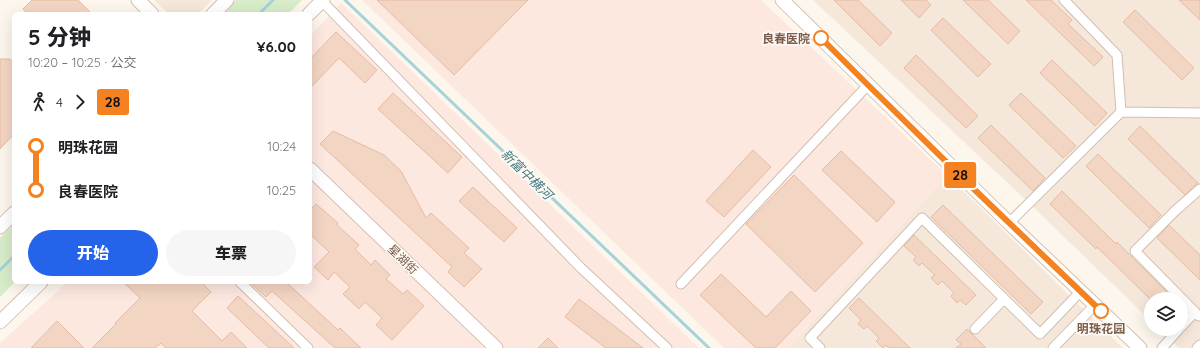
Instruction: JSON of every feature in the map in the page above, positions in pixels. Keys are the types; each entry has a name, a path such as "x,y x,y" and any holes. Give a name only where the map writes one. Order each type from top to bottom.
{"street":[{"path":"138,0 150,12"},
{"path":"215,12 227,0"},
{"path":"311,12 323,0 581,268 667,348"},
{"path":"782,0 1009,223 1140,348"},
{"path":"1064,0 1117,55 1120,112"},
{"path":"681,284 868,85"},
{"path":"1009,223 1120,112 1200,113"},
{"name":"星湖街","path":"312,171 496,348"},
{"path":"1188,322 1198,314 1135,251 1175,211 1200,189"},
{"path":"0,226 12,215"},
{"path":"820,348 810,338 922,218 1040,334 1080,292"},
{"path":"0,322 39,284"},
{"path":"242,284 308,348"},
{"path":"975,329 1004,299"},
{"path":"1053,348 1095,305"},
{"path":"1162,348 1173,336"},
{"path":"1197,348 1200,345"}],"shaded area":[{"path":"154,0 212,0 200,12 167,12"},
{"path":"362,0 761,0 947,175 788,348 724,348"},
{"path":"813,0 1200,0 1200,348 1179,348 1166,336 1188,336 1188,292 1144,292 1144,314 1031,205"},
{"path":"341,3 699,348 0,348 0,343 66,284 312,284 312,34"},
{"path":"947,175 1123,348 788,348"}],"green space":[{"path":"236,0 302,0 290,12 224,12"},
{"path":"12,226 13,284 0,297 0,238"}],"building":[{"path":"32,0 78,0 90,12 26,12 23,9"},
{"path":"377,0 528,0 454,75"},
{"path":"834,0 858,0 892,33 880,46"},
{"path":"901,0 926,0 931,5 919,18"},
{"path":"963,0 988,0 1020,31 1008,44"},
{"path":"1026,0 1051,0 1072,20 1068,24 1103,57 1094,66"},
{"path":"1179,0 1200,0 1200,20"},
{"path":"1135,10 1194,68 1182,80 1123,22"},
{"path":"943,18 991,64 978,77 931,30"},
{"path":"336,32 377,70 365,83 339,58 312,86 312,57"},
{"path":"916,55 978,116 966,128 904,68"},
{"path":"0,59 10,59 12,61 12,136 0,149"},
{"path":"1052,60 1107,113 1095,126 1040,73"},
{"path":"393,93 462,157 448,173 378,109"},
{"path":"1021,93 1076,146 1063,158 1009,105"},
{"path":"991,125 1045,178 1033,191 978,138"},
{"path":"1140,126 1198,183 1185,195 1128,139"},
{"path":"333,131 384,155 401,171 426,218 431,213 469,248 464,253 482,269 464,287 448,272 452,267 320,144"},
{"path":"753,150 771,167 724,217 706,201"},
{"path":"841,151 895,202 877,222 822,170"},
{"path":"1098,154 1161,215 1149,228 1086,166"},
{"path":"794,175 863,243 815,292 746,224"},
{"path":"473,187 517,228 504,242 459,201"},
{"path":"1062,191 1116,244 1117,242 1167,292 1144,293 1050,204"},
{"path":"316,204 338,223 337,225 359,245 355,249 371,265 375,260 390,275 386,279 403,294 407,290 424,306 392,340 376,325 382,318 365,302 359,309 343,294 350,287 334,272 328,280 314,267 329,252 312,236 312,208"},
{"path":"943,205 1043,302 1031,314 931,217"},
{"path":"1169,225 1200,255 1200,280 1157,238"},
{"path":"914,235 976,295 966,305 960,300 957,303 951,296 954,293 942,281 938,285 931,278 935,275 922,263 919,266 913,260 916,257 904,246"},
{"path":"721,274 766,317 791,291 811,311 775,348 756,348 700,295"},
{"path":"125,284 203,284 211,292 192,311 222,341 231,332 247,348 166,348 161,343 155,348 92,348 140,298"},
{"path":"252,284 288,284 338,330 340,328 361,348 335,348 272,291 266,297"},
{"path":"238,296 294,348 269,348 227,308"},
{"path":"859,298 910,348 889,348 886,345 883,348 876,341 879,338 867,326 864,329 858,324 861,320 849,308"},
{"path":"579,299 643,348 606,348 565,317"},
{"path":"57,321 84,348 31,348"},
{"path":"967,329 986,348 956,348 961,344 956,340"},
{"path":"548,338 558,348 538,348"}],"waterway":[{"path":"261,12 273,0"},
{"name":"新富中横河","path":"345,0 709,348"},
{"path":"0,270 12,258"}],"bus line":[{"name":"28","path":"821,38 1019,233 1101,311"}],"place":[{"name":"良春医院","path":"821,38"},
{"name":"明珠花园","path":"1101,311"}]}
